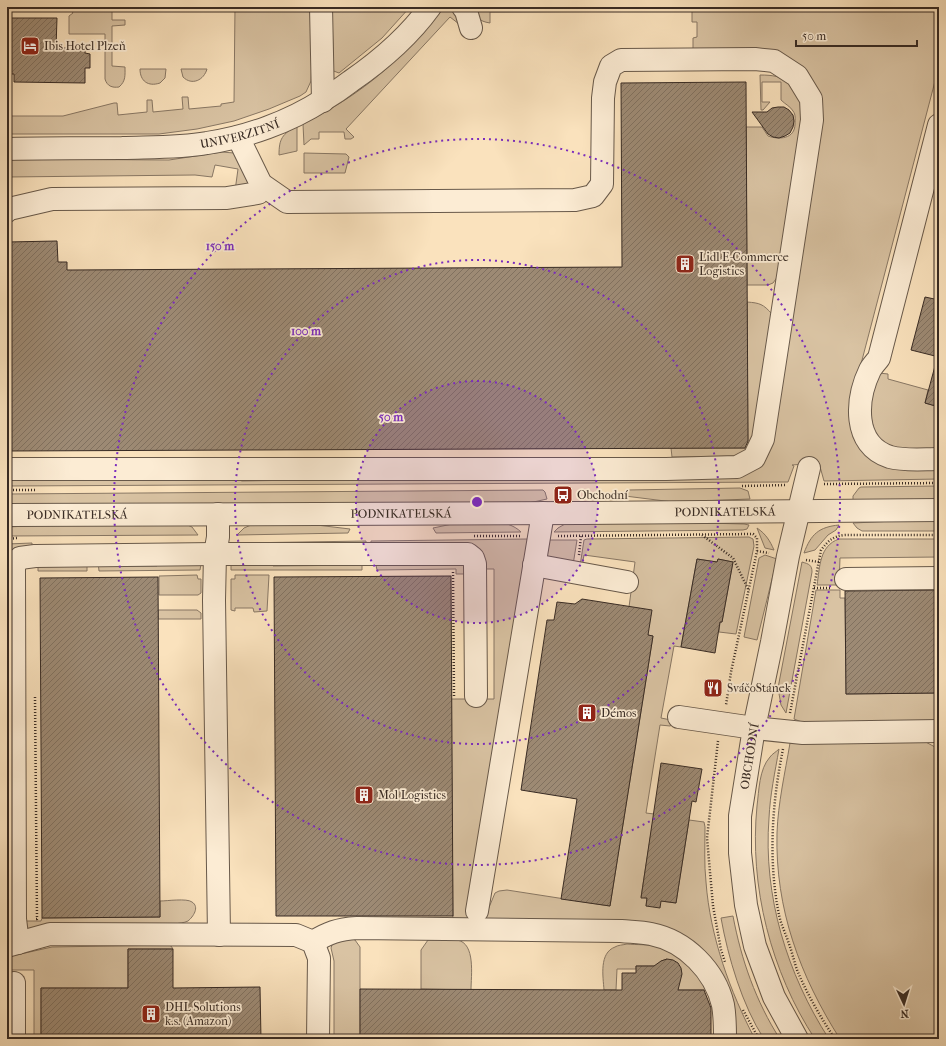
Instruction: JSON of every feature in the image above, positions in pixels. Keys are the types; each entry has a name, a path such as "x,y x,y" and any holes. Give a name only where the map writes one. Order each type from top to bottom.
{"street":[{"path":"321,7 323,101"},
{"name":"UNIVERZITNÍ","path":"7,149 158,147 206,144 238,137 263,129 292,117 323,101 364,72 395,46 430,7"},
{"path":"463,7 466,11 471,28"},
{"path":"7,469 674,469 738,467 754,458 763,439 812,120 811,99 798,76 774,61 755,59 621,60 611,66 605,82 603,98 602,184 593,196 575,200 287,202 260,184 238,137"},
{"path":"939,125 879,358 870,369 864,387 860,408 860,422 863,433 870,443 880,452 899,459 939,459"},
{"path":"7,211 52,199 227,198 258,193 260,184"},
{"name":"OBCHODNÍ","path":"797,1039 774,997 755,946 746,905 740,853 740,816 754,728 788,556 809,468"},
{"name":"PODNIKATELSKÁ","path":"7,515 798,512 939,510"},
{"path":"477,911 543,513"},
{"path":"218,514 214,600 219,935"},
{"path":"318,1039 319,958 313,942 296,935 50,934 13,944 15,919 14,565 20,558 29,556 468,554 475,564 476,696"},
{"path":"534,565 627,582"},
{"path":"846,579 939,578"},
{"path":"679,717 754,728 811,733 939,731"},
{"path":"313,942 329,933 342,929 357,928 621,931 652,934 674,942 691,953 705,967 717,986 723,1006 725,1039"},
{"path":"14,983 14,1039"}],"path":[{"path":"848,484 939,483"},
{"path":"702,534 734,558 749,591"},
{"path":"835,1039 826,1026 797,970 780,917 774,884 772,850 773,819 777,785 821,550 828,540 836,536 939,535"},
{"path":"453,571 454,696"},
{"path":"15,919 37,919 35,692"}],"shaded area":[{"path":"69,7 112,7 112,20 125,20 125,25 112,26 112,66 125,67 124,80 119,87 110,86 105,79 105,34 69,34 69,16 73,13"},
{"path":"235,7 315,7 311,81 306,92 269,109 234,121 197,129 159,134 7,134 7,116 63,116 114,103 117,103 118,115 147,112 147,100 152,100 153,112 183,109 182,97 188,97 189,109 221,106 221,104 234,102"},
{"path":"332,7 410,7 382,38 339,73 331,70 333,55"},
{"path":"473,7 939,7 939,66 850,406 851,428 939,468 939,479 824,481 819,463 792,465 794,466 788,482 7,486 7,476 223,475 242,481 302,480 324,475 759,467 767,457 770,449 821,117 803,72 693,53 693,38 697,37 697,22 692,22 692,11 490,12 490,23 479,18"},
{"path":"443,9 454,9 459,24 450,17 346,129 354,137 351,139 345,139 344,132 319,132 319,139 311,139 304,145 303,124 341,103 387,69"},
{"path":"140,69 166,69 165,78 160,83 148,83 141,77"},
{"path":"181,69 207,69 200,79 190,81 183,77"},
{"path":"760,75 769,75 782,78 795,89 804,102 781,272 773,283 768,285 747,285 746,127 762,127 768,136 781,138 792,133 795,124 794,113 791,108 781,100 781,82 762,82 762,102 770,102 763,110 761,110"},
{"path":"297,126 297,151 279,155 282,138 285,134"},
{"path":"222,152 234,153 256,190 235,191 238,169 215,165 212,177 195,175 7,177 7,159 169,160"},
{"path":"304,153 346,154 349,157 345,173 304,173"},
{"path":"747,302 761,305 772,314 752,449 736,456 672,457 671,448 748,448"},
{"path":"879,373 888,374 888,379 928,390 925,403 939,407 939,449 898,449 882,442 875,433 869,410"},
{"path":"939,486 939,500 854,501 853,499 853,496 861,487"},
{"path":"740,488 748,491 750,499 673,502 625,496 628,490"},
{"path":"543,490 547,499 529,503 7,504 7,494"},
{"path":"916,520 939,522 939,531 862,531 853,523"},
{"path":"485,521 501,523 509,525 521,532 436,533 433,528 462,522"},
{"path":"665,522 749,525 747,529 743,530 554,532 565,524"},
{"path":"185,524 192,527 198,535 7,536 7,527 50,525"},
{"path":"308,524 350,529 348,533 237,535 244,528 251,525"},
{"path":"839,525 836,530 828,535 815,550 804,553 813,536 821,530"},
{"path":"757,528 767,538 774,550 765,548"},
{"path":"749,537 753,539 754,546 736,634 719,632 733,562 718,559 717,562 697,559 681,647 674,646 661,718 671,720 672,725 660,725 646,813 654,814 641,897 647,898 646,906 661,901 676,903 689,820 704,822 705,875 712,923 723,963 737,1002 755,1039 734,1039 688,943 453,921 451,699 494,699 494,569 483,569 482,557 371,548 371,541 527,539 528,541 485,917 495,893 507,890 610,906 653,636 648,635 629,607 635,562 584,555 582,566 580,566 584,540"},
{"path":"839,539 939,539 939,557 840,558 839,585 817,585 820,564 824,552 832,542"},
{"path":"549,540 577,540 573,565 548,558 546,554"},
{"path":"366,541 366,548 240,545 238,543"},
{"path":"32,543 32,550 7,562 7,544"},
{"path":"765,555 777,559 757,640 744,637 759,558"},
{"path":"157,561 201,564 200,570 99,571 98,562 102,566 157,566"},
{"path":"273,561 273,566 362,565 362,570 231,570 231,565"},
{"path":"463,561 468,574 456,574 456,569 377,570 376,565 437,565"},
{"path":"38,562 87,562 87,571 38,571"},
{"path":"802,562 810,565 812,572 786,713 781,705 778,688"},
{"path":"197,575 198,579 201,579 201,593 198,595 159,595 159,576"},
{"path":"235,575 269,575 267,611 254,612 253,608 235,608 235,611 231,610 231,579 235,579"},
{"path":"816,590 840,590 840,598 845,598 846,694 939,693 939,724 807,724 794,719"},
{"path":"158,610 197,610 201,613 201,619 158,619"},
{"path":"920,739 935,747 939,747 939,1039 840,1039 813,991 802,966 793,941 780,888 777,861 777,833 782,788 790,743 794,741"},
{"path":"779,749 769,818 768,847 774,905 790,961 801,988 829,1039 815,1039 786,986 766,927 760,897 756,867 755,836 759,787 766,762"},
{"path":"160,901 189,901 194,904 196,909 188,921 175,924 29,930 26,928 24,921 41,921 42,918 160,917"},
{"path":"733,916 740,948 750,980 771,1025 780,1039 764,1039 756,1026 743,996 732,964 721,918"},
{"path":"350,938 355,940 360,947 360,1039 334,1039 334,961 331,948 333,942"},
{"path":"446,939 463,942 470,953 472,969 471,990 421,989 421,950 428,940"},
{"path":"627,944 651,945 666,950 687,965 711,990 622,990 667,959 661,961 656,966 636,966 636,969 617,969 616,990 604,990 603,966 606,954 616,946"},
{"path":"169,945 173,949 128,949 128,988 41,988 41,1039 34,1039 34,970 7,970 7,957 52,947"}],"building":[{"path":"7,18 57,18 56,48 85,48 85,53 90,54 90,68 85,68 85,83 14,82 14,74 7,74"},
{"name":"Lidl E-Commerce Logistics","path":"746,82 748,441 745,448 7,451 7,242 57,241 58,262 67,262 67,270 622,267 621,83"},
{"path":"784,107 789,110 793,115 794,121 790,133 779,138 768,134 752,112 767,112 772,108"},
{"path":"925,297 939,300 939,357 911,350"},
{"path":"935,366 939,366 939,407 925,403"},
{"path":"697,559 717,562 718,559 733,562 715,653 681,647"},
{"name":"Mol Logistics","path":"451,576 453,916 276,916 274,577"},
{"path":"158,577 160,917 42,918 40,578"},
{"path":"939,590 939,693 846,694 845,591"},
{"name":"Démos","path":"582,599 652,610 648,635 653,636 610,906 561,899 577,799 521,790 547,620 554,620 557,602 575,604"},
{"path":"661,763 702,769 696,802 692,801 676,903 661,901 660,908 646,906 647,898 641,898"},
{"name":"DHL Solutions k.s. (Amazon)","path":"128,949 173,949 173,988 260,987 261,1039 41,1039 41,988 128,988"},
{"path":"667,959 678,963 681,968 682,974 678,990 704,990 711,1008 711,1039 360,1039 360,989 622,990 622,973 636,973 636,966 654,966"}],"place":[{"name":"Ibis Hotel Plzeň","path":"30,46"},
{"name":"Lidl E-Commerce Logistics","path":"685,264"},
{"name":"Obchodní","path":"563,495"},
{"name":"SváčoStánek","path":"713,688"},
{"name":"Démos","path":"587,713"},
{"name":"Mol Logistics","path":"364,795"},
{"name":"DHL Solutions k.s. (Amazon)","path":"151,1014"}]}
